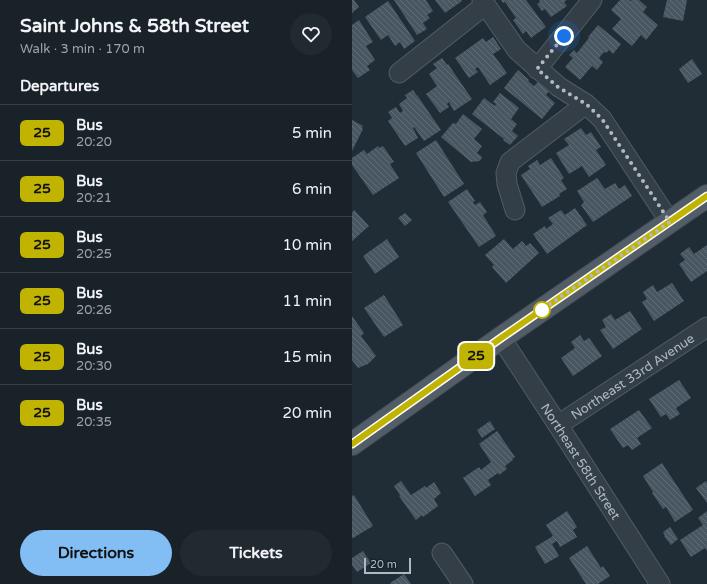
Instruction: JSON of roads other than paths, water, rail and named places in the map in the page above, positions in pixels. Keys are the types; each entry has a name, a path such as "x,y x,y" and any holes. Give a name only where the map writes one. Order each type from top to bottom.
{"main road":[{"path":"354,437 707,196"}],"street":[{"path":"537,69 592,0"},
{"path":"400,73 484,2 517,50 558,87 586,104 602,119 670,222"},
{"path":"515,210 507,184 506,173 510,162 586,104"},
{"name":"Northeast 33rd Avenue","path":"558,425 707,327"},
{"name":"Northeast 58th Street","path":"501,338 660,584"},
{"path":"442,554 463,584"}]}
